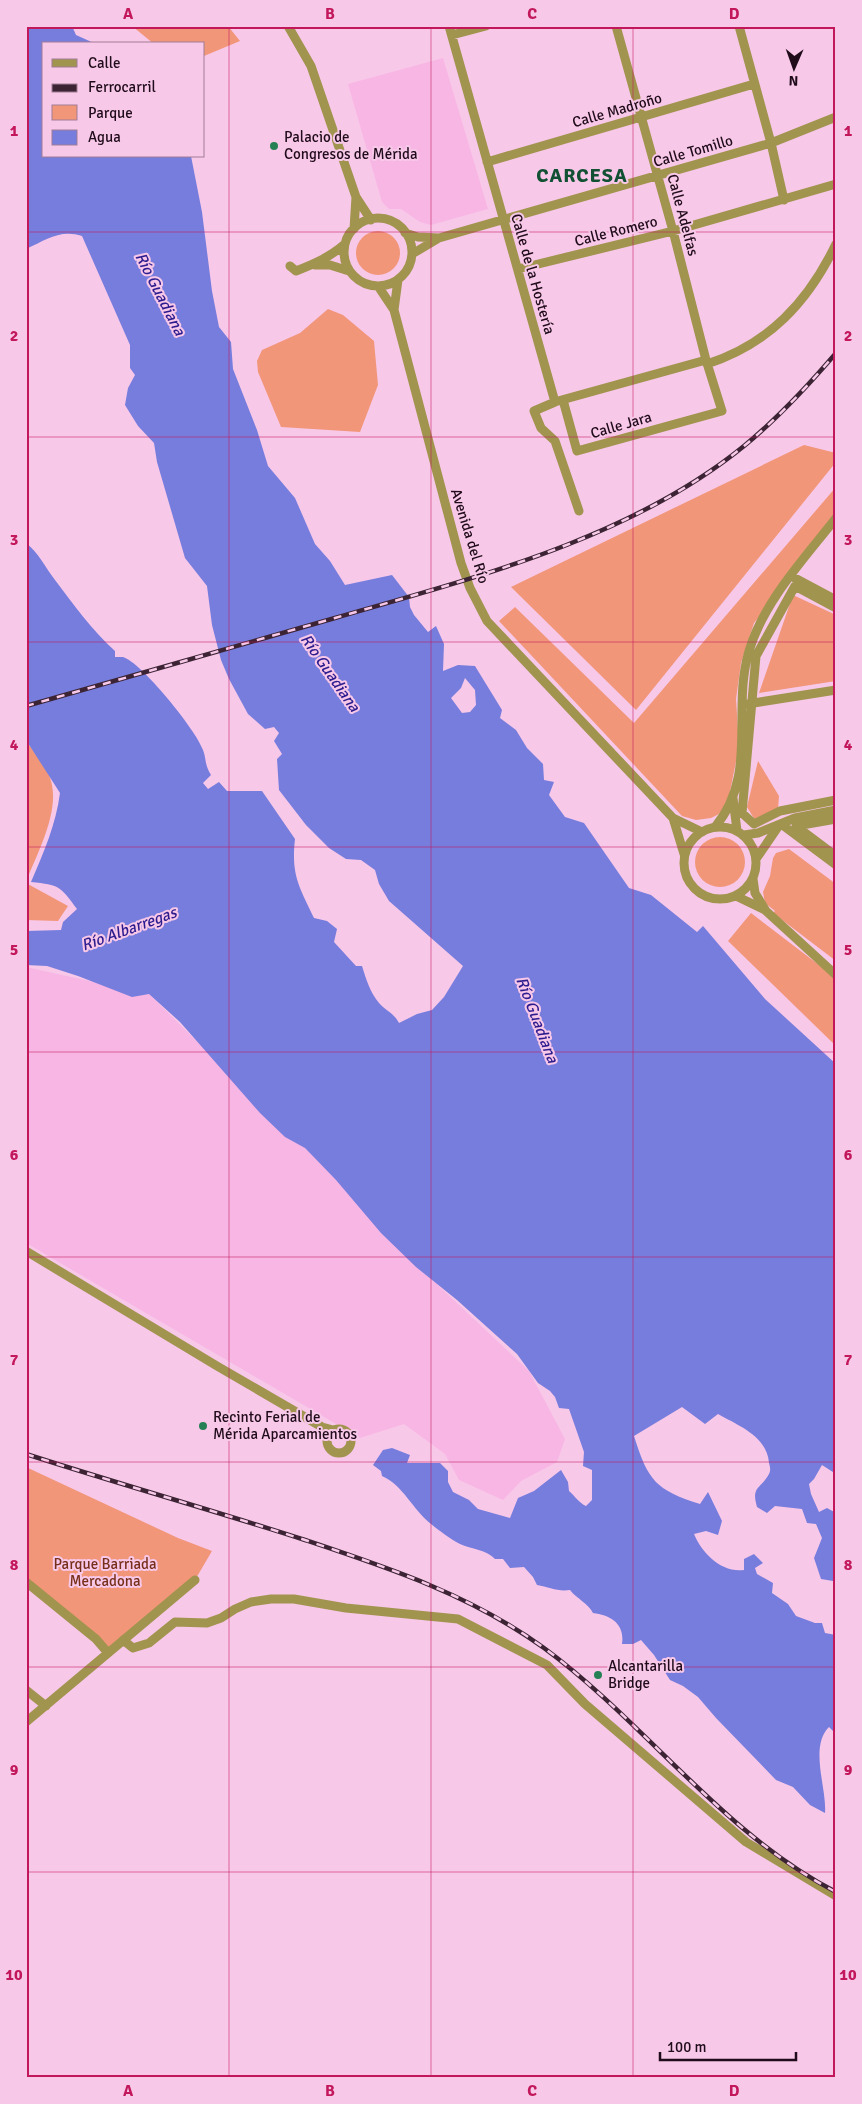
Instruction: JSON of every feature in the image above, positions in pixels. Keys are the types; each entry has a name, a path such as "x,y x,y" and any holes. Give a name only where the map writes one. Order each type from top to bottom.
{"street":[{"path":"288,26 311,66 356,197 371,220"},
{"path":"450,31 486,26"},
{"name":"Calle Adelfas","path":"616,26 722,411"},
{"path":"739,26 771,143 784,200"},
{"name":"Calle de la Hostería","path":"450,31 502,220 559,401"},
{"name":"Calle Madroño","path":"487,162 754,84"},
{"name":"Calle Tomillo","path":"412,254 439,238 771,143 836,116"},
{"name":"Calle Romero","path":"518,269 673,231 836,184"},
{"path":"290,266 296,271 313,265 332,256 345,244 354,229 356,197"},
{"path":"345,244 345,262 349,270 357,279 366,284 388,285 398,280 405,273 412,254 406,233 400,227 386,220 371,220 354,229"},
{"name":"Calle Tomillo","path":"406,233 418,237 439,238"},
{"path":"579,511 555,441 541,428 534,411 559,401 730,356 751,345 772,330 794,308 814,284 836,244"},
{"path":"313,265 330,265 349,270"},
{"name":"Avenida del Río","path":"394,310 398,280"},
{"name":"Avenida del Río","path":"378,286 394,310 461,563 478,605 487,621 673,818 702,832"},
{"name":"Calle Jara","path":"559,401 577,451 722,411"},
{"path":"836,518 791,576 764,616 754,635 745,669 749,756 742,813 754,824 780,811 836,800"},
{"path":"791,576 836,600"},
{"path":"715,827 724,816 733,798 742,755 746,704 756,656 795,586 836,608"},
{"path":"746,704 836,690"},
{"path":"733,798 744,798"},
{"path":"733,798 740,833 754,850 756,859 753,878 755,893 766,911"},
{"path":"753,878 749,886 736,896 724,900 712,899 701,895 692,887 686,877 683,866 684,854 694,838 702,832 715,827 726,828 740,833 781,824 795,818 836,810"},
{"name":"Avenida del Río","path":"673,818 684,854"},
{"path":"836,819 796,826 836,856"},
{"path":"756,859 781,824"},
{"path":"781,824 836,865"},
{"path":"736,896 766,911 836,975"},
{"path":"26,1251 217,1366 322,1427 333,1430"},
{"path":"26,1722 195,1580"},
{"path":"26,1582 96,1640 108,1653"},
{"path":"123,1640 133,1648 140,1647 149,1643 175,1622 207,1623 221,1618 250,1602 271,1599 294,1599 346,1608 458,1619 547,1666 585,1704 746,1842 836,1896"},
{"path":"26,1690 46,1706"}],"shaded area":[{"path":"443,58 488,209 431,225 420,222 401,209 389,209 382,202 348,84"},
{"path":"26,967 149,994 305,1148 440,1287 529,1371 565,1439 557,1462 521,1481 503,1500 459,1480 445,1454 404,1424 360,1438 26,1243"}],"green space":[{"path":"132,26 228,26 240,41 205,56 205,42 152,42"},
{"path":"382,231 394,237 399,244 399,262 394,269 387,274 374,275 362,269 357,262 356,249 362,237 369,232"},
{"path":"328,309 343,315 374,341 378,385 360,432 281,427 258,372 257,361 262,350 300,333"},
{"path":"804,445 836,453 836,462 636,710 511,587"},
{"path":"836,487 836,522 754,623 741,663 736,699 739,746 728,802 721,813 711,818 696,820 682,816 499,621 515,607 634,723"},
{"path":"793,595 836,615 836,681 759,693"},
{"path":"26,740 48,773 53,799 48,828 26,882"},
{"path":"758,761 779,796 778,809 755,820 747,807"},
{"path":"715,837 725,837 738,844 745,857 745,867 738,880 725,887 715,887 706,883 699,876 695,867 695,857 699,848 706,841"},
{"path":"789,849 836,884 836,961 773,913 775,911 765,903 763,892 770,876 773,858 776,853"},
{"path":"26,883 68,906 58,921 26,920"},
{"path":"751,913 836,978 836,1046 728,941"},
{"name":"Parque Barriada Mercadona","path":"26,1467 178,1538 212,1551 195,1580 108,1653 26,1585"}],"water":[{"path":"26,26 72,26 76,35 92,42 42,42 42,158 191,158 202,212 212,291 219,327 231,342 233,369 257,430 268,466 295,498 315,544 330,561 345,585 392,575 409,597 410,607 414,615 428,632 436,626 444,644 443,671 458,665 475,666 502,710 500,718 516,730 527,748 543,764 544,780 554,782 549,795 565,817 584,823 629,888 651,895 697,932 703,926 765,999 836,1064 836,1474 822,1465 809,1484 819,1512 827,1508 836,1513 836,1590 833,1581 821,1579 814,1558 822,1538 816,1524 807,1523 802,1509 775,1506 767,1513 757,1507 755,1495 757,1489 766,1479 770,1468 763,1446 751,1433 718,1414 705,1424 682,1407 634,1436 649,1474 663,1488 673,1494 700,1504 708,1492 722,1521 718,1535 706,1531 694,1534 707,1555 720,1565 736,1570 744,1570 744,1559 754,1554 763,1563 755,1568 757,1574 773,1583 772,1593 788,1604 796,1616 815,1623 822,1623 825,1633 836,1635 836,1757 833,1731 829,1727 823,1735 819,1756 825,1813 810,1805 793,1787 776,1780 698,1697 683,1686 670,1680 654,1655 641,1640 633,1644 622,1644 619,1626 611,1618 593,1613 570,1590 557,1590 537,1585 524,1567 510,1568 503,1559 495,1559 488,1554 453,1540 424,1518 390,1480 382,1476 381,1471 373,1465 383,1450 392,1448 410,1455 407,1463 440,1463 448,1471 448,1482 453,1492 469,1500 478,1509 510,1518 518,1498 534,1491 561,1470 568,1482 569,1491 579,1501 586,1506 592,1500 592,1470 583,1466 584,1452 569,1409 559,1408 555,1397 538,1383 517,1354 457,1300 416,1267 381,1233 336,1180 305,1148 285,1137 260,1113 180,1022 149,994 132,997 47,966 26,965 26,931 61,930 63,922 77,909 59,888 48,884 31,882 45,849 60,793 26,740 26,543 38,556 83,617 115,651 115,657 123,657 142,671 168,698 180,714 203,750 207,768 211,775 203,783 208,789 219,782 227,791 262,791 295,839 294,862 297,880 314,918 327,921 337,929 334,942 356,966 362,966 376,999 399,1023 417,1014 432,1010 444,997 463,966 389,901 379,884 375,870 361,860 346,859 329,848 306,825 279,790 277,759 282,754 274,741 279,733 274,727 265,729 248,714 229,679 221,660 212,625 207,586 185,558 157,462 154,443 138,426 125,405 128,388 135,375 130,368 130,345 82,236 67,234 47,239 26,249","holes":["465,678 475,690 476,705 470,712 462,713 451,698 461,688"]}],"railway":[{"path":"26,706 495,571 601,531 651,506 699,478 744,446 792,402 836,353"},
{"path":"26,1454 336,1551 429,1585 488,1613 544,1648 581,1678 617,1709 720,1809 757,1840 795,1868 836,1892"}],"place":[{"name":"Palacio de Congresos de Mérida","path":"274,146"},
{"name":"Recinto Ferial de Mérida Aparcamientos","path":"203,1426"},
{"name":"Alcantarilla Bridge","path":"598,1675"}],"district":[{"name":"CARCESA","path":"582,175"}],"water label":[{"name":"Río Guadiana","path":"160,294"},
{"name":"Río Guadiana","path":"330,673"},
{"name":"Río Albarregas","path":"129,929"},
{"name":"Río Guadiana","path":"537,1020"}]}
